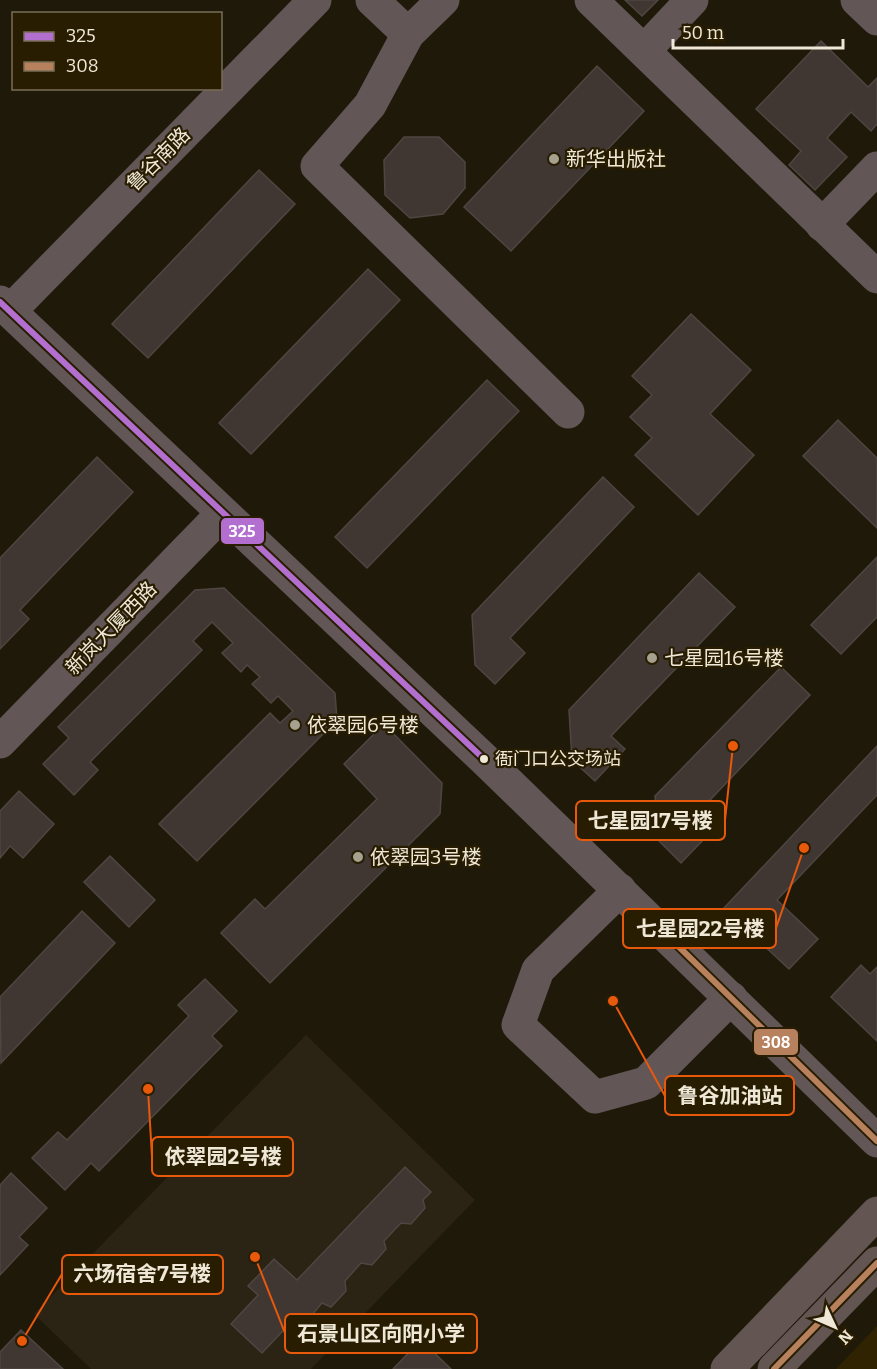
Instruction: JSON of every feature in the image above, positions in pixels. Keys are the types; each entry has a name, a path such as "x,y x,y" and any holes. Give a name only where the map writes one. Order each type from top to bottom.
{"main road":[{"path":"728,1369 877,1213"},
{"path":"774,1369 877,1263"}],"street":[{"name":"鲁谷南路","path":"5,306 315,0"},
{"path":"372,0 408,34"},
{"path":"443,0 408,34 370,105 317,166 568,412"},
{"path":"591,0 877,277"},
{"path":"644,51 692,0"},
{"path":"857,0 877,19"},
{"path":"822,225 877,168"},
{"path":"5,306 222,514 485,760 877,1141"},
{"name":"新岚大厦西路","path":"0,742 222,514"},
{"path":"620,890 538,970 519,1025 596,1097 646,1083 731,998"}],"shaded area":[{"path":"306,1035 475,1200 311,1369 91,1369 34,1314"},
{"path":"877,1326 877,1369 836,1369"}],"building":[{"path":"625,0 658,0 642,16"},
{"path":"821,41 868,87 877,78 877,124 871,131 851,112 827,138 847,157 815,190 789,165 801,151 756,109"},
{"name":"新华出版社","path":"597,66 644,111 511,251 464,207"},
{"path":"404,137 439,137 465,162 465,188 443,214 410,218 385,195 384,160"},
{"path":"259,170 295,204 148,358 112,324"},
{"path":"368,269 400,300 251,454 219,423"},
{"path":"691,314 751,370 710,414 754,455 698,515 635,455 652,438 630,417 652,395 632,376"},
{"path":"487,380 519,411 367,568 335,537"},
{"path":"838,420 877,458 877,528 803,456"},
{"path":"97,457 133,492 20,610 29,619 0,649 0,558"},
{"path":"603,477 634,507 510,638 525,653 495,684 475,665 472,615"},
{"path":"877,557 877,617 841,654 811,625"},
{"name":"七星园16号楼","path":"699,573 735,607 611,736 625,749 595,781 572,760 569,710"},
{"name":"依翠园6号楼","path":"224,588 335,693 337,720 197,861 159,824 270,713 280,723 293,711 278,696 271,703 252,684 260,677 247,665 241,672 222,653 233,643 212,622 193,641 202,650 90,762 98,770 74,795 43,764 69,738 58,727 195,590"},
{"path":"781,667 810,695 691,820 707,836 681,863 658,840 655,796"},
{"name":"依翠园3号楼","path":"384,724 442,783 440,814 270,983 221,933 255,899 265,909 377,799 344,764"},
{"path":"877,746 877,795 777,900 818,939 789,969 724,908"},
{"path":"19,791 54,824 23,858 10,846 0,858 0,811"},
{"path":"110,856 155,900 129,927 84,882"},
{"path":"82,911 115,943 1,1063 0,997"},
{"path":"861,965 870,974 877,967 877,1041 831,997"},
{"path":"205,979 237,1011 212,1036 222,1046 99,1171 91,1163 65,1190 32,1158 58,1132 67,1140 189,1016 178,1005"},
{"path":"405,1167 431,1192 423,1200 425,1208 411,1224 401,1223 384,1241 386,1249 372,1265 361,1263 345,1281 346,1291 331,1307 322,1303 311,1316 299,1314 262,1353 231,1324 258,1295 248,1286 274,1259 297,1280"},
{"path":"11,1173 47,1208 19,1237 28,1245 0,1275 0,1185"},
{"path":"21,1330 63,1369 0,1369 0,1352"},
{"path":"421,1340 451,1369 393,1369"}],"transit line":[{"name":"325","path":"0,302 485,760"},
{"name":"308","path":"675,943 877,1141"},
{"name":"308","path":"774,1369 877,1263"}],"place":[{"name":"新华出版社","path":"554,159"},
{"name":"七星园16号楼","path":"652,658"},
{"name":"依翠园6号楼","path":"295,725"},
{"name":"七星园17号楼","path":"733,746"},
{"name":"衙门口公交场站","path":"484,759"},
{"name":"七星园22号楼","path":"804,848"},
{"name":"依翠园3号楼","path":"358,857"},
{"name":"鲁谷加油站","path":"613,1001"},
{"name":"依翠园2号楼","path":"148,1089"},
{"name":"石景山区向阳小学","path":"255,1257"},
{"name":"六场宿舍7号楼","path":"22,1341"}]}
